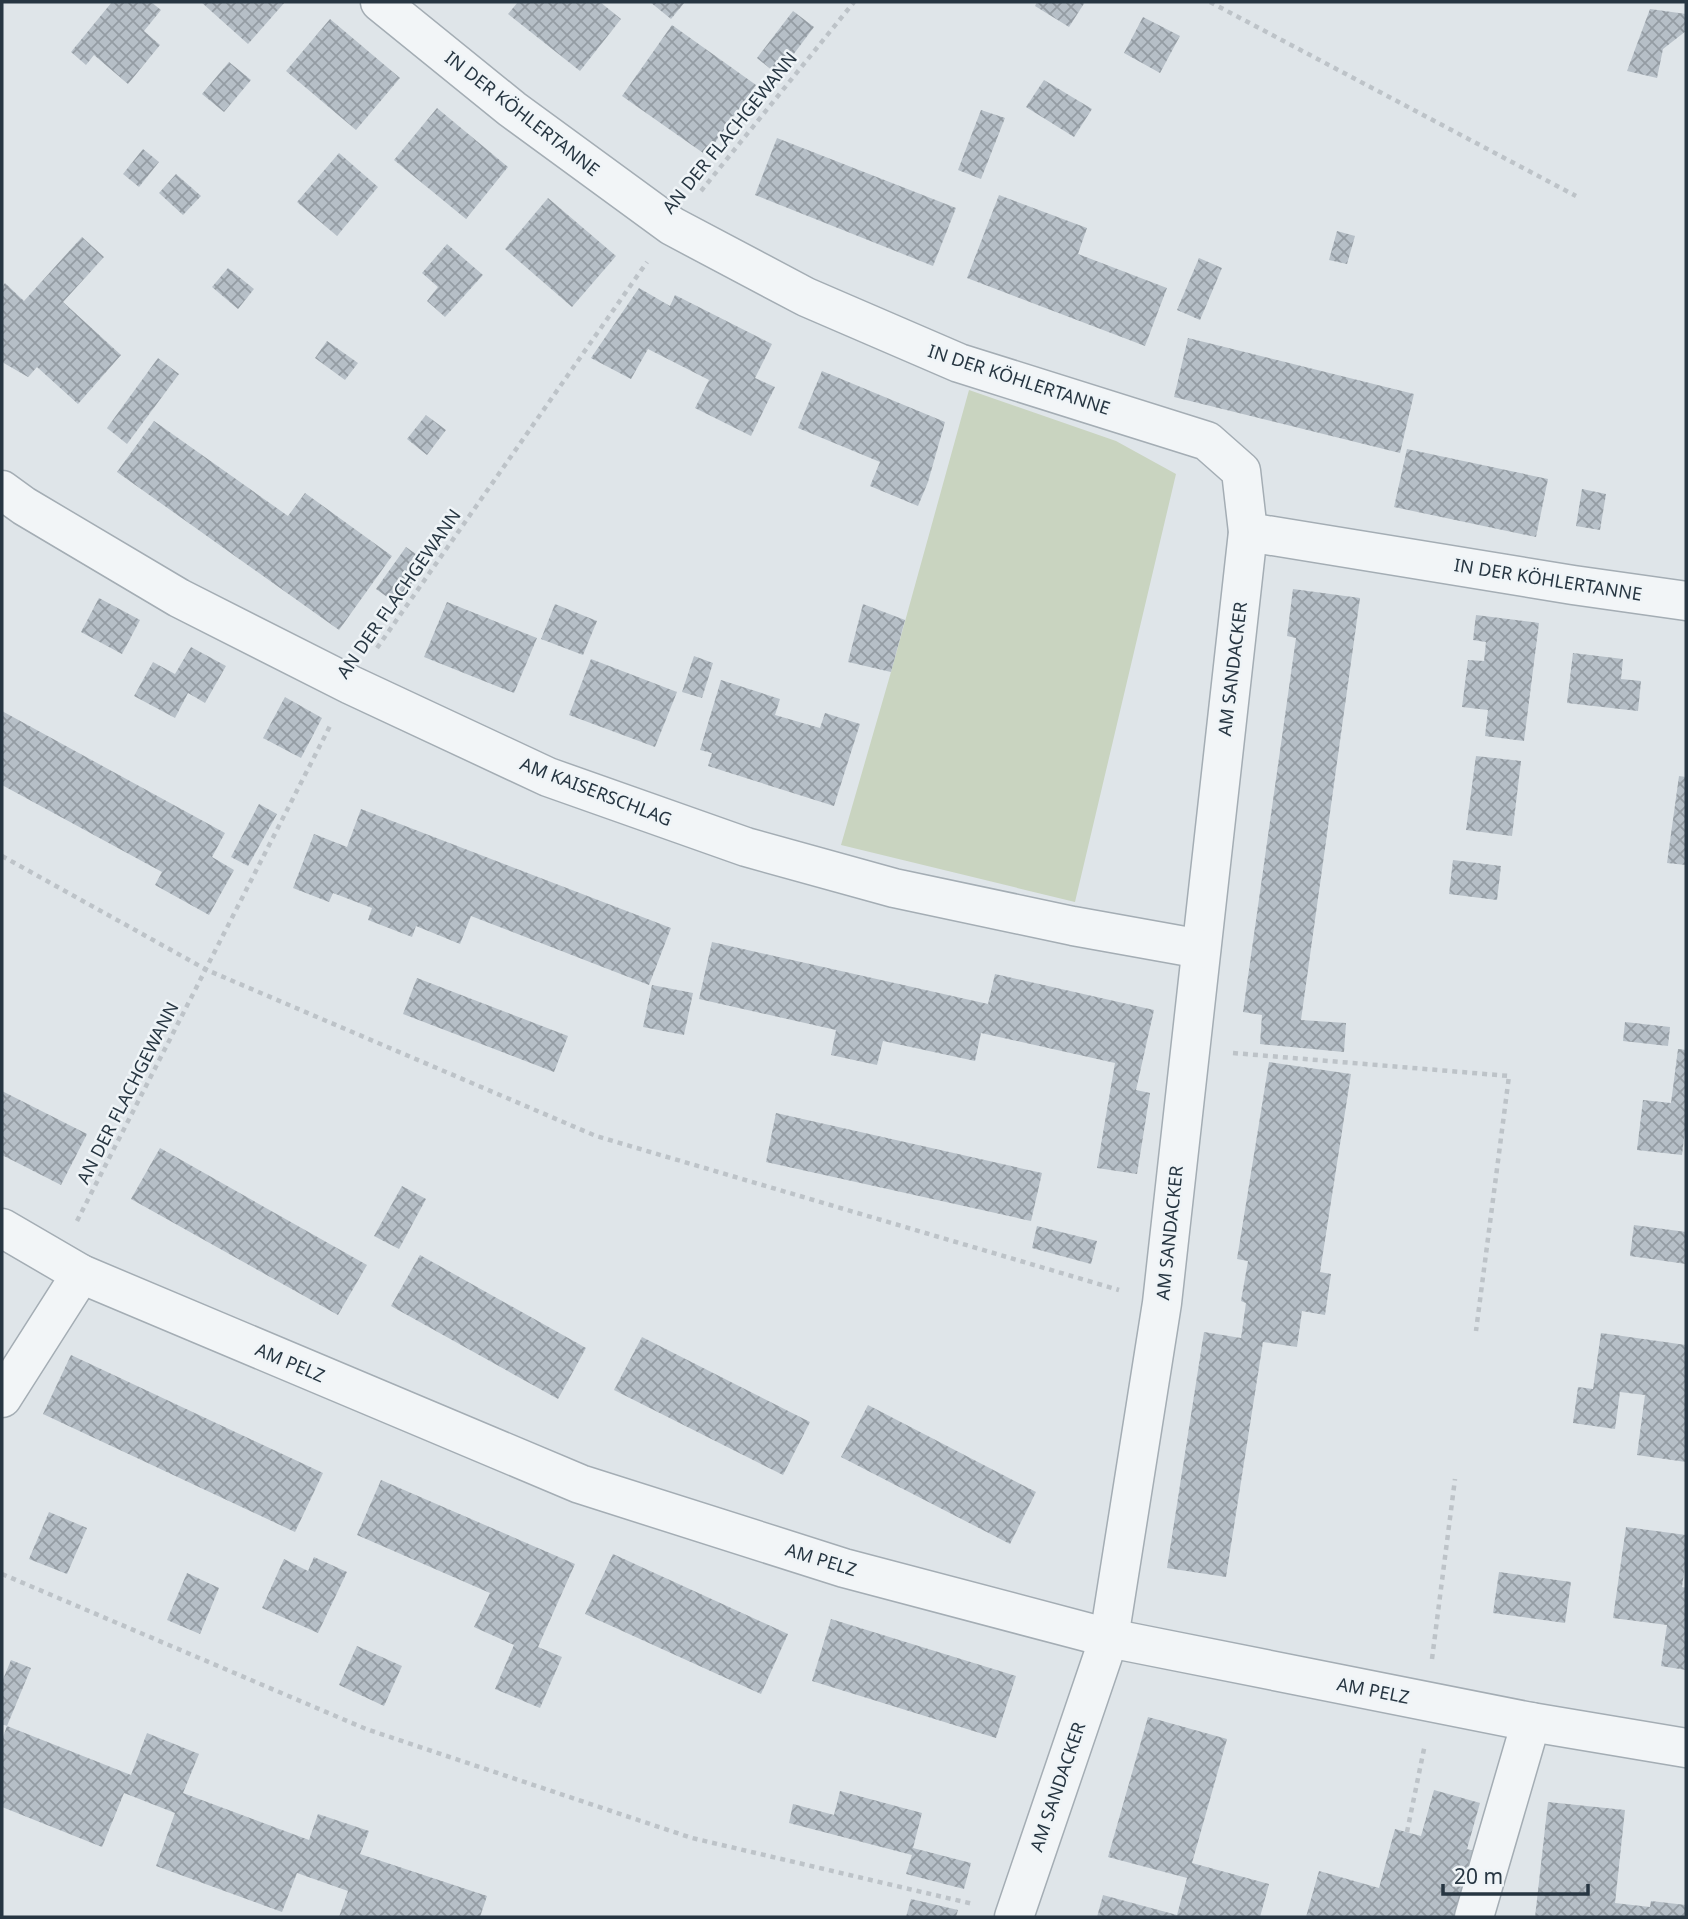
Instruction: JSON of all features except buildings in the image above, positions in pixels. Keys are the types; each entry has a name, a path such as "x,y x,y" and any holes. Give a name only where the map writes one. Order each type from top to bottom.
{"street":[{"name":"IN DER KÖHLERTANNE","path":"380,2 512,109 672,226 806,297 959,363 1207,441 1241,471 1248,532 1686,601"},
{"name":"AM KAISERSCHLAG","path":"2,490 24,506 179,598 351,685 548,777 746,847 894,888 1073,926 1201,948"},
{"name":"AM SANDACKER","path":"1015,1915 1109,1638 1162,1303 1248,532"},
{"name":"AM PELZ","path":"2,1228 69,1267 580,1484 844,1568 1109,1638 1531,1722 1686,1748"},
{"path":"2,1398 69,1267"},
{"path":"1474,1917 1531,1722"}],"path":[{"name":"AN DER FLACHGEWANN","path":"69,1267 208,970 351,685 672,226 854,2"},
{"path":"1210,2 1576,196"},
{"path":"2,856 208,970 596,1136 1162,1303"},
{"path":"1190,1050 1510,1076 1476,1331"},
{"path":"1427,1701 1455,1479"},
{"path":"2,1574 366,1729 692,1838 1015,1915"},
{"path":"1407,1832 1425,1745"}],"green space":[{"path":"969,390 1116,441 1176,474 1075,902 841,845"}]}
